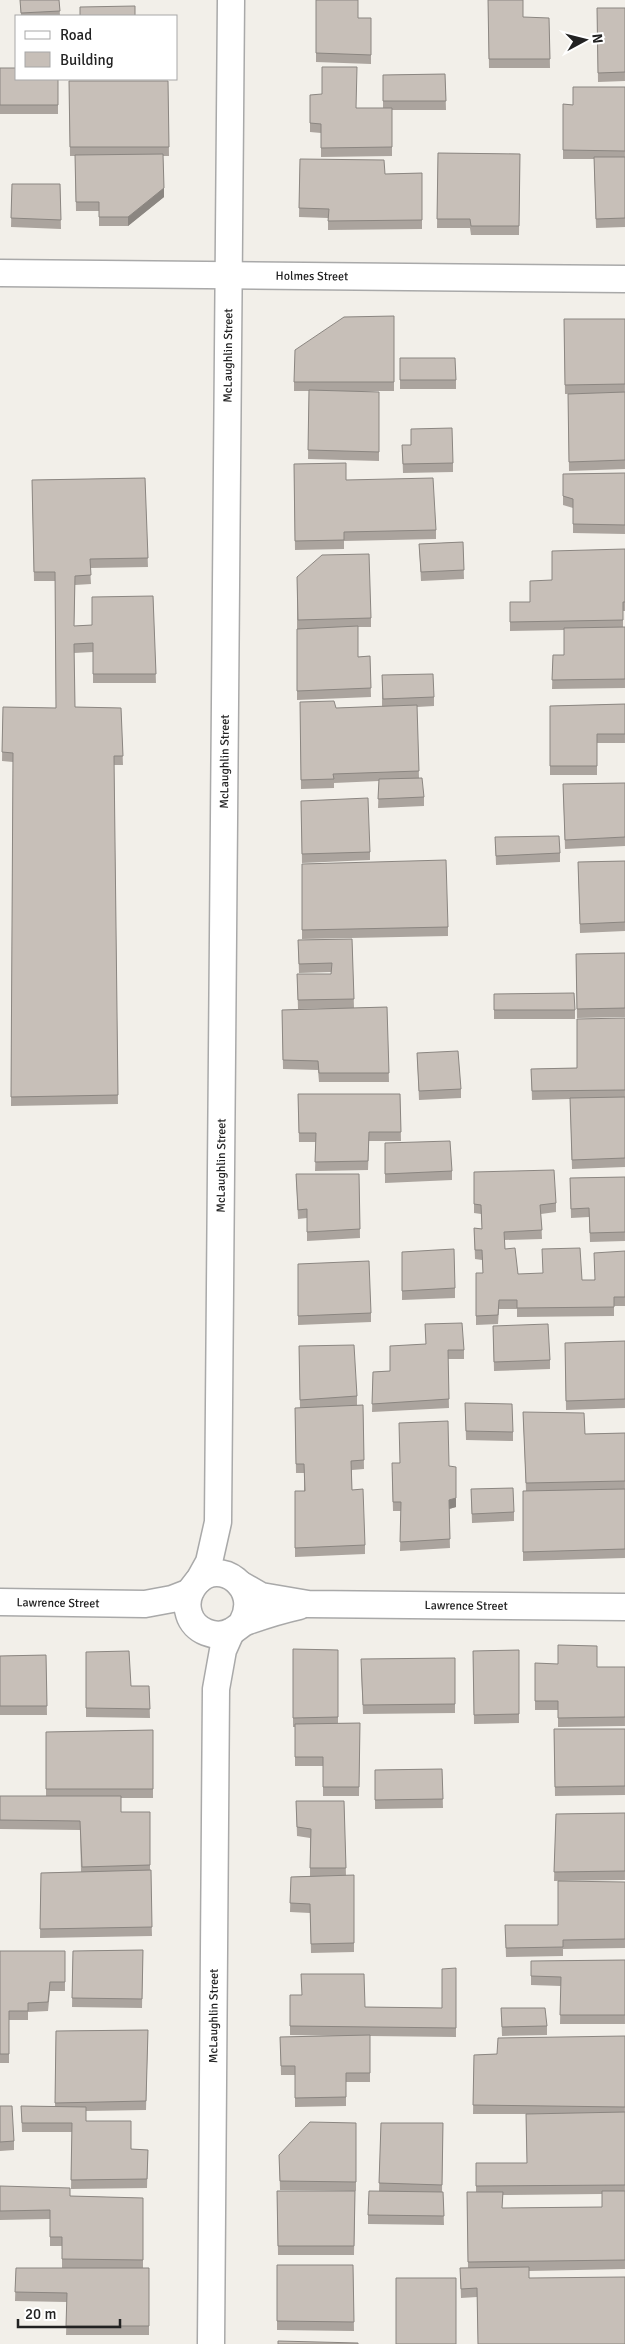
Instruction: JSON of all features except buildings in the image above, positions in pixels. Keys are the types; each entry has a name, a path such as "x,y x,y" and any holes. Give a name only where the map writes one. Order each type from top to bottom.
{"street":[{"name":"McLaughlin Street","path":"194,1586 210,1562 218,1522 231,0"},
{"name":"Holmes Street","path":"0,273 625,279"},
{"name":"McLaughlin Street","path":"218,1522 237,1581"},
{"path":"217,1574 237,1581 248,1598 248,1607 236,1627 214,1635 195,1624 187,1602 194,1586 217,1574"},
{"name":"Lawrence Street","path":"237,1581 261,1596 308,1604 625,1607"},
{"name":"Lawrence Street","path":"0,1602 144,1604 172,1599 194,1586"},
{"name":"Lawrence Street","path":"144,1604 172,1612 195,1624"},
{"name":"Lawrence Street","path":"236,1627 271,1613 308,1604"},
{"name":"McLaughlin Street","path":"195,1624 209,1655 216,1689"},
{"name":"McLaughlin Street","path":"211,2344 216,1689 223,1650 236,1627"}]}
